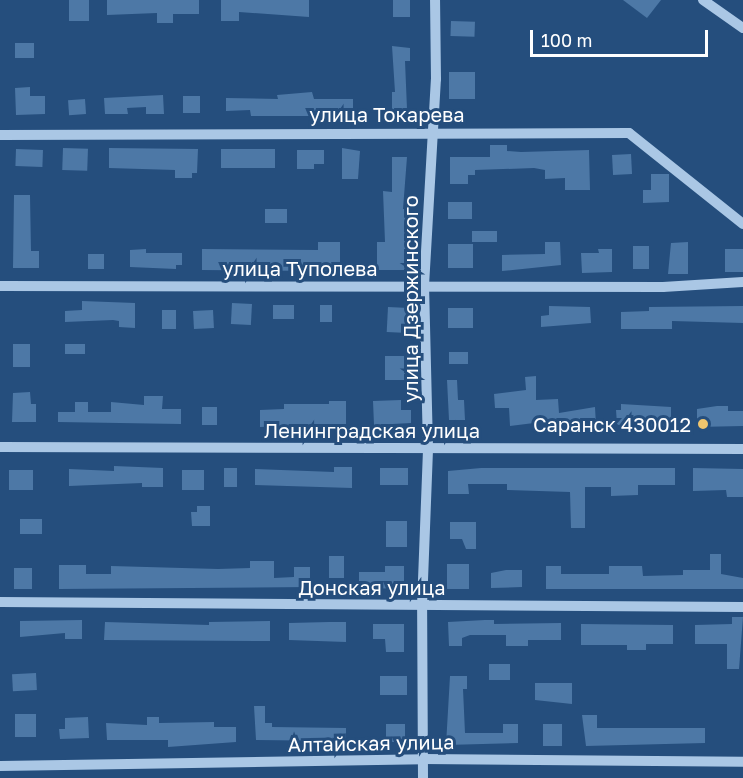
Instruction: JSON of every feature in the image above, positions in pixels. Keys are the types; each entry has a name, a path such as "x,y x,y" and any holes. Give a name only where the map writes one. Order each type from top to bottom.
{"street":[{"name":"улица Дзержинского","path":"423,778 422,606 428,448 424,286 430,132 436,79 435,0"},
{"path":"703,0 743,28"},
{"name":"улица Токарева","path":"0,135 629,133 743,224"},
{"name":"улица Туполева","path":"0,286 663,287 743,282"},
{"name":"Ленинградская улица","path":"0,447 743,449"},
{"name":"Донская улица","path":"0,602 743,607"},
{"name":"Алтайская улица","path":"0,766 423,759 743,762"}],"building":[{"path":"69,0 89,0 89,21 69,21"},
{"path":"107,0 199,0 199,14 173,14 173,23 157,23 157,13 107,15"},
{"path":"221,0 309,0 309,17 239,12 239,21 221,21"},
{"path":"393,0 410,0 410,17 393,17"},
{"path":"623,0 661,0 647,18"},
{"path":"451,21 475,22 474,37 450,36"},
{"path":"15,43 34,43 34,58 15,58"},
{"path":"392,46 410,48 410,61 405,61 407,109 392,110 392,92 395,92"},
{"path":"449,72 475,72 475,99 449,99"},
{"path":"30,87 30,96 45,96 45,114 16,115 15,88"},
{"path":"312,92 314,99 353,99 353,116 251,116 250,110 226,111 226,98 278,99 277,95"},
{"path":"163,95 164,114 146,114 146,107 127,108 128,114 105,114 104,98"},
{"path":"183,96 200,96 200,113 183,113"},
{"path":"85,99 86,114 69,115 68,100"},
{"path":"490,145 507,145 507,151 521,152 589,150 590,190 565,190 565,178 545,179 545,170 534,168 475,170 475,175 468,175 468,184 450,184 450,157 490,157"},
{"path":"63,148 88,149 87,171 62,170"},
{"path":"109,148 198,149 197,173 192,173 192,178 175,178 175,170 109,168"},
{"path":"342,148 360,151 358,179 342,179"},
{"path":"16,149 43,150 42,167 15,166"},
{"path":"221,149 275,149 275,168 221,168"},
{"path":"297,150 324,150 324,164 314,164 314,169 297,169"},
{"path":"631,154 632,174 613,175 612,155"},
{"path":"392,157 407,157 403,209 408,209 406,270 377,270 377,242 385,242 383,191 392,192"},
{"path":"651,174 669,174 669,202 643,203 643,190 651,190"},
{"path":"14,195 30,195 31,251 39,251 39,268 13,268"},
{"path":"448,202 472,202 472,219 448,219"},
{"path":"265,209 287,209 287,223 265,223"},
{"path":"472,231 497,231 497,242 472,242"},
{"path":"318,242 340,242 340,271 202,270 202,249 318,250"},
{"path":"545,242 560,242 561,265 502,271 502,255 545,254"},
{"path":"688,242 688,274 668,274 671,243"},
{"path":"448,244 473,244 473,268 448,268"},
{"path":"633,246 649,246 649,269 633,269"},
{"path":"146,249 146,253 182,253 182,265 176,265 176,269 130,267 130,250"},
{"path":"598,249 612,249 612,272 582,273 581,253 599,253"},
{"path":"725,249 743,249 743,272 725,272"},
{"path":"88,254 104,254 104,269 88,269"},
{"path":"82,301 135,303 135,328 119,327 119,321 113,320 65,322 65,311 82,310"},
{"path":"232,303 252,304 251,325 231,324"},
{"path":"273,305 294,305 294,319 273,319"},
{"path":"320,305 332,305 332,322 320,322"},
{"path":"549,306 590,307 591,323 541,327 541,316 549,315"},
{"path":"743,306 743,323 672,321 672,329 621,329 621,312 649,311 649,307"},
{"path":"388,307 409,308 408,333 387,332"},
{"path":"448,308 473,308 473,328 448,328"},
{"path":"162,310 176,310 176,329 162,329"},
{"path":"213,310 214,328 194,329 193,311"},
{"path":"13,344 30,344 30,367 13,367"},
{"path":"65,344 85,344 85,354 65,354"},
{"path":"449,352 468,352 468,364 449,364"},
{"path":"385,356 409,356 409,380 385,380"},
{"path":"536,376 536,400 558,399 559,413 595,407 596,425 542,427 542,422 510,426 509,408 495,408 494,394 526,390 525,377"},
{"path":"447,380 457,380 458,400 464,400 465,420 449,420"},
{"path":"30,392 31,404 36,404 36,422 12,422 13,393"},
{"path":"144,396 163,396 162,409 181,409 181,424 58,422 58,412 75,412 75,402 88,402 88,412 111,412 111,402 144,405"},
{"path":"401,400 401,410 411,410 411,423 374,425 373,401"},
{"path":"329,401 346,401 346,424 260,427 260,410 284,409 284,404 329,404"},
{"path":"621,404 671,407 671,426 622,427 617,424 616,410 621,410"},
{"path":"728,406 728,411 743,411 743,426 697,427 697,409"},
{"path":"202,407 217,407 217,425 202,425"},
{"path":"114,466 163,468 163,487 142,487 142,483 69,486 69,469 114,471"},
{"path":"334,467 352,467 352,488 255,485 255,469 334,472"},
{"path":"224,468 237,468 237,487 224,487"},
{"path":"380,468 408,468 408,485 380,485"},
{"path":"481,468 675,468 675,485 638,485 638,495 611,496 611,487 585,487 585,528 571,528 570,492 507,490 507,484 468,484 469,494 448,494 448,471"},
{"path":"693,468 743,469 743,497 727,497 726,490 693,491"},
{"path":"9,470 33,470 33,490 9,490"},
{"path":"182,470 204,470 204,490 182,490"},
{"path":"197,506 210,506 210,526 192,526 191,512 197,512"},
{"path":"20,519 42,519 42,534 20,534"},
{"path":"386,521 407,521 407,547 386,547"},
{"path":"450,522 476,522 476,549 466,549 462,539 450,539"},
{"path":"710,554 721,554 721,574 743,578 743,589 546,589 546,566 561,566 561,574 609,574 609,566 642,566 643,576 683,575 683,570 710,570"},
{"path":"329,556 344,556 344,578 329,578"},
{"path":"250,561 274,561 274,578 294,577 294,567 310,567 310,587 59,589 59,565 86,565 86,574 111,574 111,566 250,568"},
{"path":"447,564 469,564 469,589 447,589"},
{"path":"385,566 404,566 404,588 359,589 359,572 385,572"},
{"path":"14,568 32,568 32,589 14,589"},
{"path":"522,570 522,587 491,588 491,573"},
{"path":"732,617 743,617 739,669 727,669 727,644 695,644 695,625 732,624"},
{"path":"82,620 82,639 65,639 65,633 20,637 20,621"},
{"path":"494,620 494,624 561,623 561,640 528,640 528,646 506,646 506,635 470,635 462,638 462,646 449,646 448,622"},
{"path":"270,621 270,641 104,640 105,622 209,625 209,622"},
{"path":"346,622 346,642 289,640 289,623"},
{"path":"373,624 404,624 404,652 386,652 385,639 373,639"},
{"path":"581,624 673,625 673,644 646,644 646,650 627,650 627,645 581,645"},
{"path":"489,664 510,664 510,680 489,680"},
{"path":"36,673 37,690 13,691 12,674"},
{"path":"380,676 407,676 407,695 380,695"},
{"path":"450,676 467,676 467,689 463,689 465,733 503,733 503,724 518,724 518,743 446,745"},
{"path":"535,683 572,683 572,704 535,700"},
{"path":"254,706 265,706 265,723 272,723 272,727 346,728 346,741 256,740"},
{"path":"15,714 36,714 36,737 15,737"},
{"path":"582,715 597,715 597,728 705,728 705,743 586,746"},
{"path":"88,717 89,738 60,739 59,729 65,729 65,718"},
{"path":"147,717 159,717 159,723 214,722 214,727 236,727 236,742 168,747 168,740 107,740 106,723 147,725"},
{"path":"386,724 405,724 405,742 386,742"},
{"path":"543,724 562,724 562,746 543,746"}],"place":[{"name":"Саранск 430012","path":"703,424"}]}
